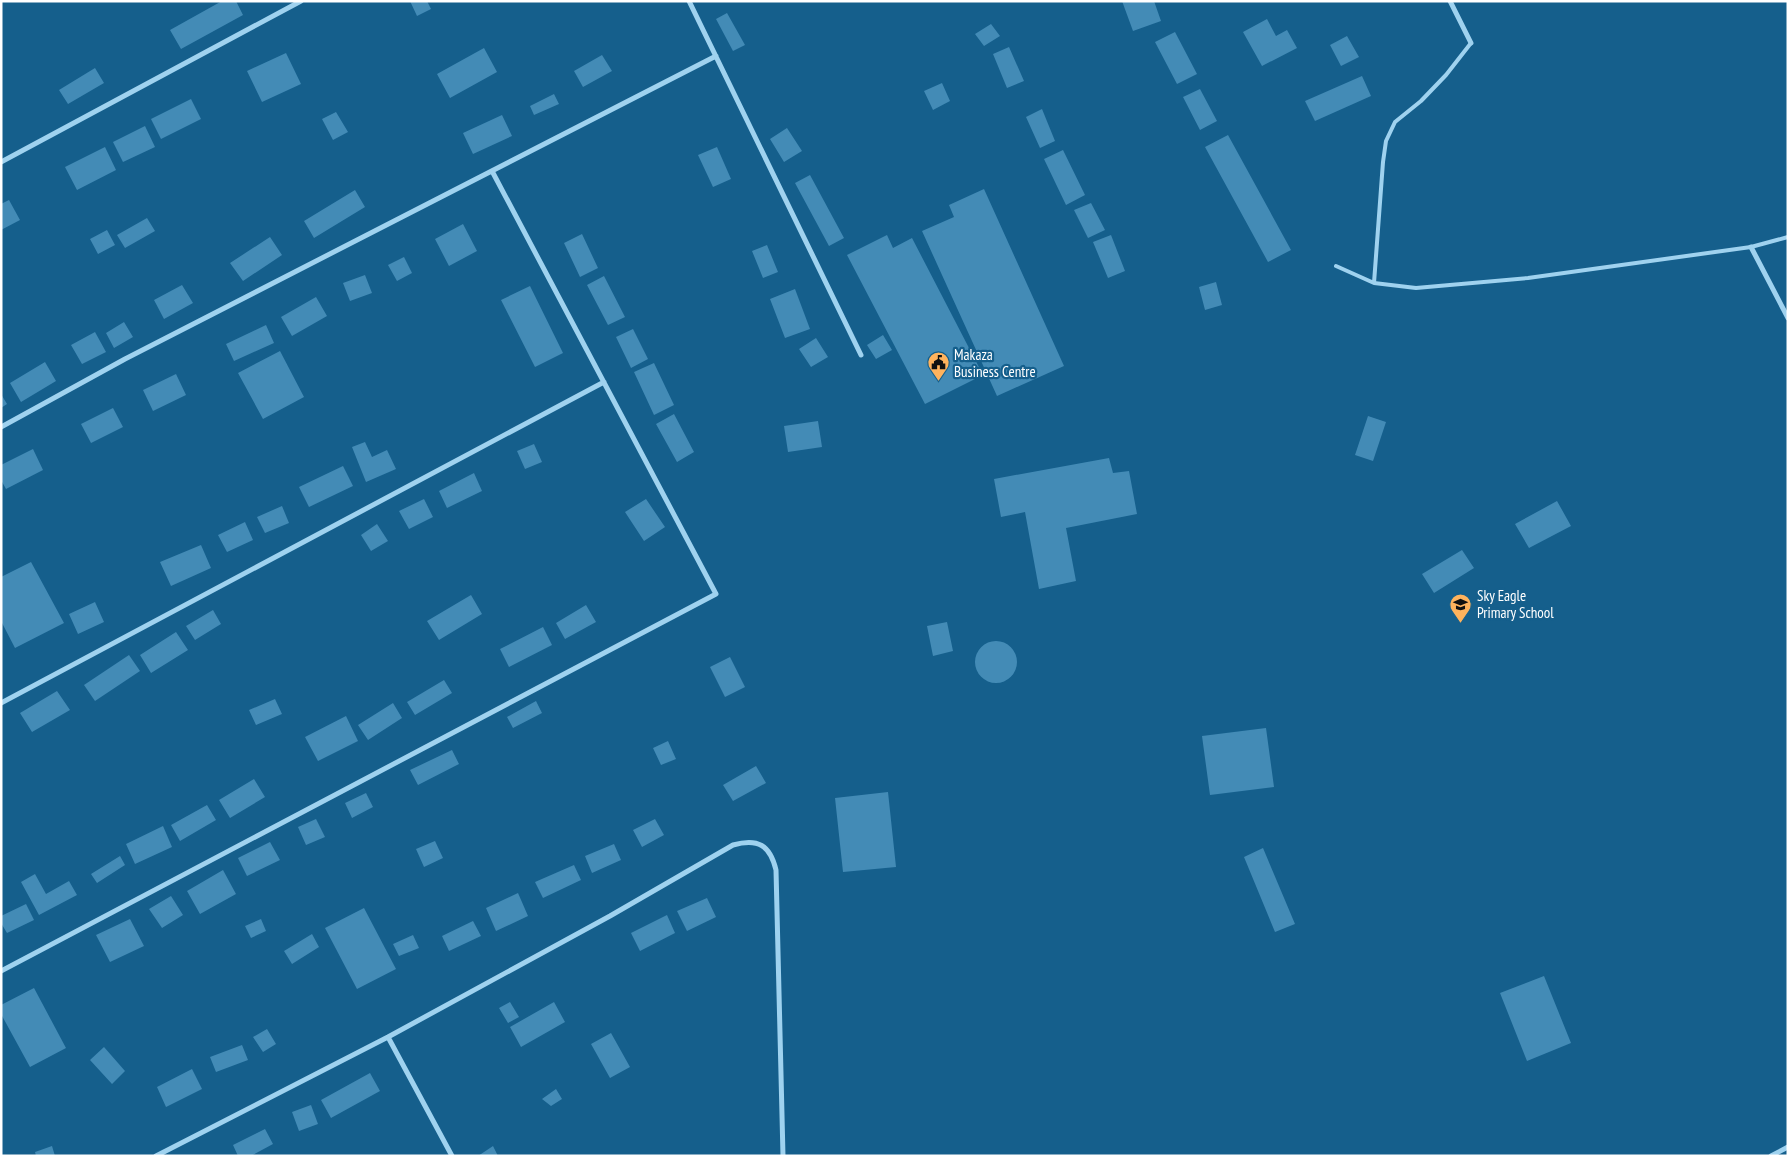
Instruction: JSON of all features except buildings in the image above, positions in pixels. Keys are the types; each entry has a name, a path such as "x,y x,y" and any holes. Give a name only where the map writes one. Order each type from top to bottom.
{"street":[{"path":"1,162 301,1"},
{"path":"689,1 861,354"},
{"path":"1450,1 1471,43"},
{"path":"1,427 125,359 716,56"},
{"path":"1,971 716,594 492,171"},
{"path":"1751,247 1788,318"},
{"path":"1,703 604,382"},
{"path":"156,1156 388,1037 610,916 733,845 747,841 762,845 772,855 776,870 783,1156"},
{"path":"388,1037 452,1156"},
{"path":"1771,1156 1788,1147"}],"lane":[{"path":"1374,283 1386,141 1395,122 1422,101 1446,75 1471,43"},
{"path":"1336,266 1374,283 1416,288 1528,278 1751,247 1788,237"}],"place":[{"name":"Makaza Business Centre","path":"938,382"},
{"name":"Sky Eagle Primary School","path":"1461,623"}]}
